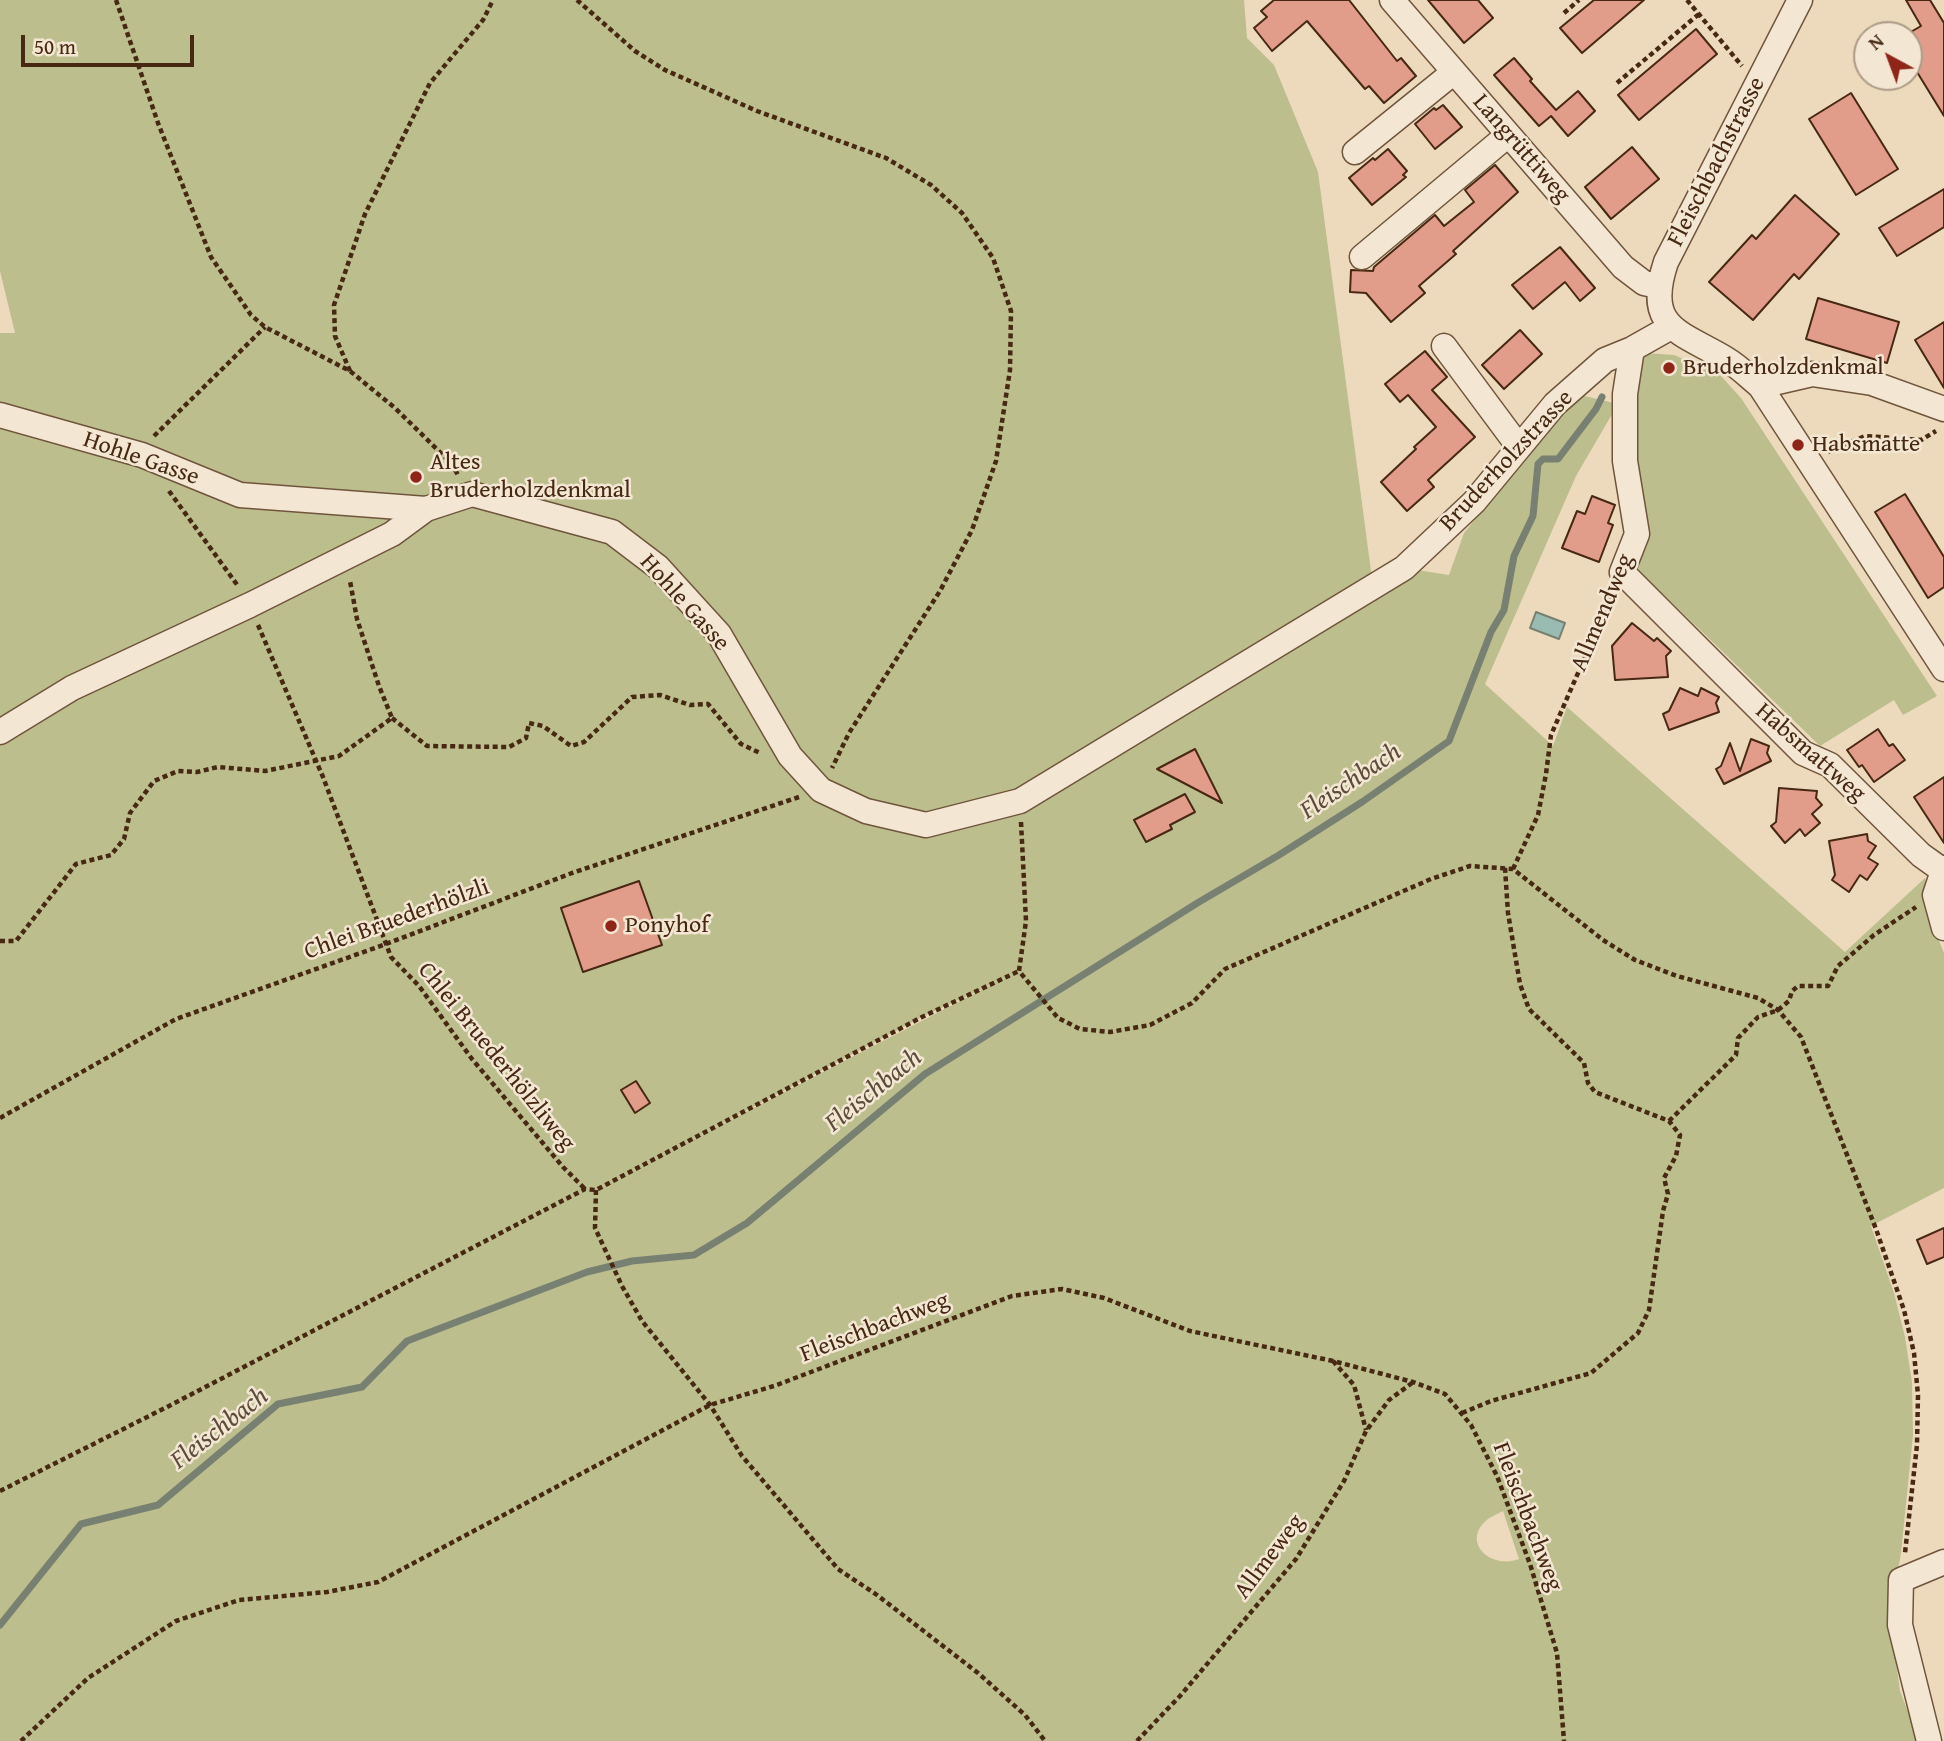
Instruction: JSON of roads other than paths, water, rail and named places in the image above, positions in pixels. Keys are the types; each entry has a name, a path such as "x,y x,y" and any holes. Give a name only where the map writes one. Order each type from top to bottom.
{"street":[{"name":"Langrüttiweg","path":"1392,0 1623,267 1644,282 1658,286"},
{"name":"Fleischbachstrasse","path":"1658,286 1666,262 1800,0"},
{"path":"1355,152 1454,72"},
{"path":"1362,257 1508,135"},
{"path":"1658,286 1661,308 1671,327 1693,342 1727,359 1760,386 1944,669"},
{"name":"Bruderholzstrasse","path":"1020,800 1404,568 1474,502 1555,404 1605,360 1632,349 1671,327"},
{"path":"1444,346 1519,447"},
{"name":"Allmendweg","path":"1622,572 1637,534 1625,461 1625,394 1632,349"},
{"path":"1760,386 1812,374 1872,383 1944,409"},
{"name":"Hohle Gasse","path":"0,415 142,455 240,495 426,509 472,494 612,532 658,567 719,634 790,756 821,790 866,811 926,825 1020,800"},
{"path":"0,732 72,688 392,534 426,509"},
{"name":"Habsmattweg","path":"1622,572 1802,753 1830,765 1921,855 1943,869"},
{"path":"1943,869 1935,895 1944,928"},
{"path":"1929,1741 1900,1625 1901,1580 1944,1562"}],"water":[{"path":"1536,612 1565,623 1559,639 1530,628"}],"waterway":[{"name":"Fleischbach","path":"0,1625 81,1524 158,1505 278,1404 362,1387 407,1341 587,1272 632,1261 694,1255 747,1223 925,1074 1199,902 1279,855 1362,802 1449,741 1491,632 1504,610 1514,556 1533,516 1538,464 1543,459 1558,459 1602,397"}],"place":[{"name":"Bruderholzdenkmal","path":"1669,368"},
{"name":"Habsmatte","path":"1798,445"},
{"name":"Altes Bruderholzdenkmal","path":"416,477"},
{"name":"Ponyhof","path":"611,926"}]}
